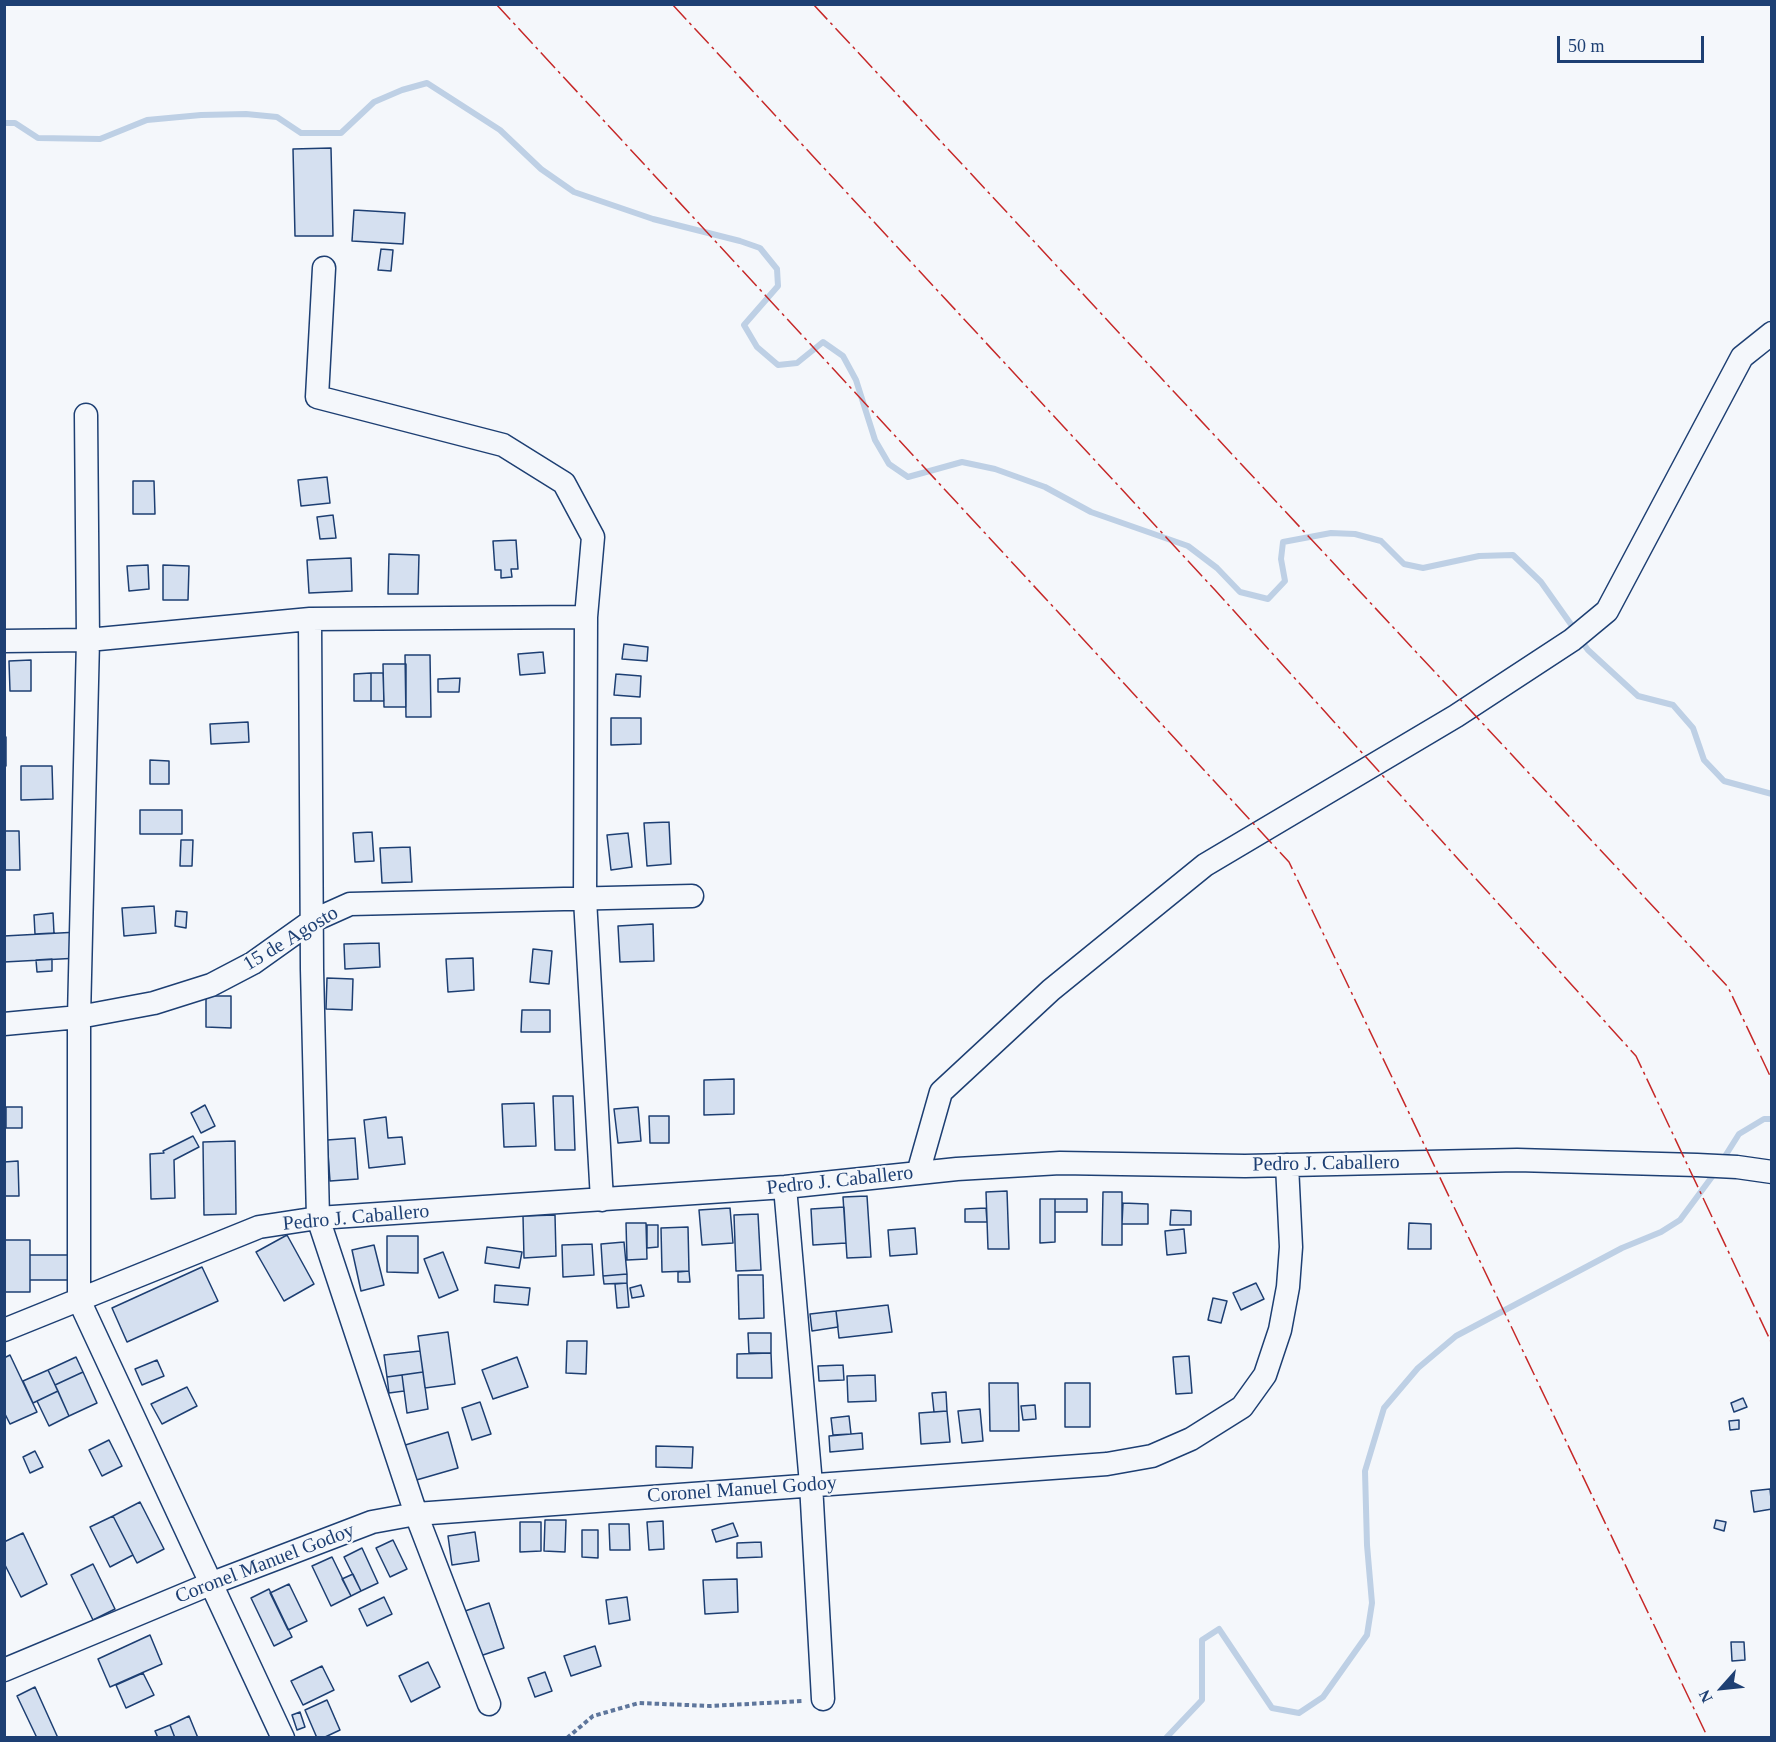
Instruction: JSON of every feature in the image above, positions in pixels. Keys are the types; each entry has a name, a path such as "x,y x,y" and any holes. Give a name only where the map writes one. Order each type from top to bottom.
{"street":[{"path":"324,268 317,397 503,445 564,483 593,537 586,617 585,899 602,1200"},
{"path":"918,1173 941,1092 1069,975 1205,865 1456,717 1579,636 1607,611 1742,357 1772,333"},
{"path":"86,415 87,640 79,1017 79,1300 283,1737"},
{"path":"4,641 87,640 310,619 586,617"},
{"path":"310,619 312,921 318,1218 416,1514 489,1704"},
{"name":"15 de Agosto","path":"4,1024 79,1017 154,1004 211,985 253,963 312,921 350,904 692,896"},
{"name":"Pedro J. Caballero","path":"4,1330 259,1227 318,1218 784,1187 918,1173 1060,1163 1287,1165 1517,1160 1697,1164 1772,1172"},
{"name":"Coronel Manuel Godoy","path":"4,1670 210,1584 372,1522 416,1514 1107,1464 1152,1456 1191,1439 1242,1407 1265,1375 1280,1330 1286,1298 1291,1247 1287,1165"},
{"path":"784,1187 811,1485 823,1700"}],"path":[{"path":"567,1737 593,1716 639,1703 710,1706 823,1700"}],"building":[{"path":"331,148 333,236 295,236 293,149"},
{"path":"354,210 405,213 403,244 352,241"},
{"path":"381,249 393,250 391,271 378,270"},
{"path":"327,477 330,503 301,506 298,480"},
{"path":"133,481 154,481 155,514 133,514"},
{"path":"333,515 336,538 320,539 317,517"},
{"path":"516,540 518,569 511,569 512,577 501,578 501,570 495,570 493,541"},
{"path":"389,554 419,555 418,594 388,594"},
{"path":"351,558 352,591 309,593 307,560"},
{"path":"148,565 149,589 129,591 127,566"},
{"path":"163,565 189,566 188,600 163,600"},
{"path":"624,644 648,647 647,661 622,659"},
{"path":"543,652 545,673 520,675 518,654"},
{"path":"405,655 430,655 431,717 406,717"},
{"path":"31,660 31,691 10,691 9,661"},
{"path":"383,664 406,664 406,707 384,707"},
{"path":"371,673 371,701 354,701 354,674"},
{"path":"371,673 383,673 384,701 371,701"},
{"path":"616,674 641,676 640,697 614,695"},
{"path":"460,678 459,692 438,692 438,679"},
{"path":"611,718 641,718 641,744 611,745"},
{"path":"248,722 249,742 211,744 210,724"},
{"path":"4,737 6,737 6,766 4,766"},
{"path":"150,760 169,761 169,784 150,784"},
{"path":"21,766 52,766 53,799 21,800"},
{"path":"140,810 182,810 182,834 140,834"},
{"path":"669,822 671,864 647,866 644,823"},
{"path":"4,831 19,831 20,870 4,870"},
{"path":"372,832 374,861 355,862 353,833"},
{"path":"628,833 632,867 611,870 607,835"},
{"path":"181,840 193,840 192,866 180,866"},
{"path":"410,847 412,882 382,883 380,848"},
{"path":"154,906 156,933 124,936 122,908"},
{"path":"176,911 187,912 186,928 175,926"},
{"path":"53,913 54,933 35,934 34,915"},
{"path":"653,924 654,961 620,962 618,926"},
{"path":"78,932 79,958 4,962 4,936"},
{"path":"379,943 380,967 345,969 344,944"},
{"path":"533,949 552,951 549,984 530,982"},
{"path":"473,958 474,990 448,992 446,959"},
{"path":"52,959 52,971 37,972 36,960"},
{"path":"327,978 353,979 352,1010 326,1009"},
{"path":"206,996 231,996 231,1028 206,1027"},
{"path":"522,1010 550,1010 550,1032 521,1032"},
{"path":"734,1079 734,1114 704,1115 704,1080"},
{"path":"553,1096 573,1096 575,1150 555,1150"},
{"path":"534,1103 536,1146 504,1147 502,1104"},
{"path":"205,1105 215,1126 201,1133 191,1113"},
{"path":"6,1107 22,1107 22,1128 6,1128"},
{"path":"638,1107 641,1141 618,1143 614,1109"},
{"path":"649,1116 669,1116 669,1143 650,1143"},
{"path":"386,1117 388,1138 402,1137 405,1164 369,1168 364,1120"},
{"path":"193,1136 199,1147 174,1160 175,1198 151,1199 150,1154 164,1153 163,1151"},
{"path":"355,1138 358,1179 330,1181 327,1140"},
{"path":"235,1141 236,1214 204,1215 203,1142"},
{"path":"18,1161 19,1196 4,1196 4,1162"},
{"path":"1007,1191 1009,1249 988,1249 986,1192"},
{"path":"1103,1192 1122,1192 1122,1245 1102,1245"},
{"path":"867,1196 871,1257 847,1258 843,1197"},
{"path":"1040,1199 1055,1199 1055,1242 1040,1243"},
{"path":"1055,1199 1087,1199 1087,1212 1055,1212"},
{"path":"1123,1203 1148,1204 1148,1224 1122,1224"},
{"path":"844,1207 846,1243 813,1245 811,1209"},
{"path":"730,1208 733,1243 702,1245 699,1210"},
{"path":"986,1208 987,1222 965,1222 965,1209"},
{"path":"1171,1210 1191,1211 1191,1225 1170,1225"},
{"path":"758,1214 761,1270 736,1271 734,1215"},
{"path":"555,1215 556,1256 524,1258 523,1216"},
{"path":"626,1223 646,1223 647,1259 627,1260"},
{"path":"1409,1223 1431,1224 1431,1249 1408,1249"},
{"path":"647,1225 658,1225 658,1247 647,1248"},
{"path":"688,1227 689,1271 662,1272 661,1228"},
{"path":"915,1228 917,1254 890,1256 888,1230"},
{"path":"1184,1229 1186,1253 1167,1255 1165,1231"},
{"path":"287,1235 314,1284 284,1301 256,1252"},
{"path":"387,1236 418,1236 418,1273 387,1272"},
{"path":"4,1240 30,1240 30,1292 4,1292"},
{"path":"624,1242 627,1274 603,1276 601,1244"},
{"path":"592,1244 594,1275 563,1277 562,1245"},
{"path":"374,1245 384,1285 361,1291 352,1250"},
{"path":"487,1247 522,1252 519,1268 485,1263"},
{"path":"443,1252 458,1290 439,1298 424,1259"},
{"path":"30,1255 75,1255 75,1280 30,1280"},
{"path":"202,1267 218,1301 127,1342 112,1308"},
{"path":"689,1271 690,1282 678,1282 678,1272"},
{"path":"627,1274 627,1283 604,1284 603,1276"},
{"path":"738,1275 763,1275 764,1318 739,1319"},
{"path":"627,1283 629,1307 617,1308 615,1284"},
{"path":"1256,1283 1264,1299 1241,1310 1233,1293"},
{"path":"495,1285 530,1288 528,1305 494,1302"},
{"path":"641,1285 644,1296 632,1298 630,1288"},
{"path":"1213,1298 1227,1301 1221,1323 1208,1320"},
{"path":"888,1305 892,1332 839,1338 836,1311"},
{"path":"836,1311 838,1327 812,1331 810,1314"},
{"path":"448,1332 455,1384 425,1388 418,1336"},
{"path":"748,1333 771,1333 771,1353 749,1353"},
{"path":"567,1341 587,1341 586,1374 566,1373"},
{"path":"420,1351 423,1372 387,1377 384,1355"},
{"path":"771,1353 772,1378 737,1378 737,1354"},
{"path":"10,1355 37,1412 10,1424 4,1412 4,1358"},
{"path":"1189,1356 1192,1393 1176,1394 1173,1357"},
{"path":"76,1357 83,1372 55,1385 48,1370"},
{"path":"517,1357 528,1387 493,1399 482,1370"},
{"path":"157,1360 164,1376 142,1385 135,1369"},
{"path":"843,1365 844,1380 819,1381 818,1366"},
{"path":"48,1370 58,1391 33,1403 23,1381"},
{"path":"83,1372 97,1403 69,1416 55,1385"},
{"path":"423,1372 428,1409 407,1413 402,1375"},
{"path":"402,1375 404,1391 389,1393 387,1377"},
{"path":"875,1375 876,1401 848,1402 847,1376"},
{"path":"989,1383 1018,1383 1019,1431 990,1431"},
{"path":"1065,1383 1090,1383 1090,1427 1065,1427"},
{"path":"187,1387 197,1406 162,1424 151,1404"},
{"path":"58,1391 69,1416 49,1426 37,1401"},
{"path":"946,1392 947,1411 934,1412 932,1393"},
{"path":"1743,1398 1747,1407 1734,1412 1731,1403"},
{"path":"480,1402 491,1434 472,1440 462,1408"},
{"path":"1035,1405 1036,1419 1023,1420 1021,1406"},
{"path":"980,1409 983,1441 962,1443 958,1411"},
{"path":"947,1411 950,1442 921,1444 919,1413"},
{"path":"849,1416 851,1434 833,1435 831,1418"},
{"path":"1739,1420 1739,1429 1730,1430 1729,1421"},
{"path":"448,1432 458,1468 413,1481 402,1446"},
{"path":"862,1433 863,1449 830,1452 829,1436"},
{"path":"109,1440 122,1466 102,1476 89,1450"},
{"path":"656,1446 693,1447 692,1468 656,1467"},
{"path":"35,1451 43,1467 30,1473 23,1457"},
{"path":"1770,1489 1772,1509 1754,1512 1751,1491"},
{"path":"140,1502 164,1549 137,1563 113,1516"},
{"path":"113,1516 133,1555 110,1567 90,1527"},
{"path":"545,1520 566,1520 565,1552 544,1551"},
{"path":"1716,1520 1726,1522 1724,1531 1714,1528"},
{"path":"663,1521 664,1549 649,1550 647,1522"},
{"path":"520,1522 541,1522 541,1551 520,1552"},
{"path":"733,1523 738,1536 716,1542 712,1530"},
{"path":"609,1524 629,1524 630,1550 610,1550"},
{"path":"582,1530 598,1530 598,1558 582,1557"},
{"path":"475,1532 479,1561 452,1565 448,1536"},
{"path":"23,1533 47,1584 21,1597 4,1563 4,1542"},
{"path":"393,1540 407,1569 390,1577 376,1548"},
{"path":"761,1542 762,1557 737,1558 737,1543"},
{"path":"362,1548 378,1583 361,1591 344,1557"},
{"path":"332,1557 351,1596 331,1606 312,1566"},
{"path":"93,1564 115,1609 93,1620 71,1575"},
{"path":"353,1574 361,1591 351,1596 342,1579"},
{"path":"737,1579 738,1612 705,1614 703,1580"},
{"path":"289,1584 307,1621 288,1630 270,1593"},
{"path":"269,1589 292,1637 274,1646 251,1598"},
{"path":"384,1597 392,1614 367,1626 359,1609"},
{"path":"627,1597 630,1620 609,1624 606,1600"},
{"path":"489,1603 504,1648 480,1656 465,1611"},
{"path":"150,1635 162,1664 110,1687 98,1659"},
{"path":"1731,1642 1744,1642 1745,1660 1732,1661"},
{"path":"595,1646 601,1666 571,1676 564,1656"},
{"path":"428,1662 440,1687 411,1702 399,1676"},
{"path":"322,1666 334,1690 303,1705 291,1681"},
{"path":"545,1672 552,1691 535,1697 528,1678"},
{"path":"143,1673 154,1695 126,1708 116,1685"},
{"path":"35,1687 58,1738 37,1738 17,1696"},
{"path":"327,1700 340,1730 323,1738 317,1738 305,1710"},
{"path":"300,1712 305,1727 297,1730 292,1715"},
{"path":"189,1716 198,1738 175,1738 170,1725"},
{"path":"170,1725 175,1738 158,1738 155,1731"}],"waterway":[{"path":"4,123 15,123 38,138 100,139 147,120 246,114 277,117 301,133 341,133 374,102 402,90 427,83 500,130 541,169 574,192 653,219 760,248 777,269 778,286 744,325 757,347 778,365 797,363 823,342 843,356 856,380 875,440 889,464 908,477 962,462 995,469 1045,487 1091,512 1188,546 1217,568 1240,592 1268,599 1285,581 1281,559 1283,542 1331,533 1355,534 1381,541 1404,564 1423,568 1479,556 1513,555 1541,582 1575,630"},
{"path":"1580,639 1588,650 1638,696 1673,705 1693,728 1704,760 1724,781 1772,794"},
{"path":"1722,1161 1739,1134 1764,1119 1772,1119"},
{"path":"1166,1738 1202,1700 1202,1640 1219,1629 1272,1708 1299,1713 1323,1697 1367,1635 1372,1603 1367,1545 1365,1471 1384,1408 1418,1368 1456,1336 1622,1248 1661,1232 1680,1220 1717,1170"}],"power":[{"path":"496,4 1289,862 1708,1738"},
{"path":"672,4 1215,590 1636,1056 1772,1344"},
{"path":"813,4 1728,987 1772,1080"}]}
